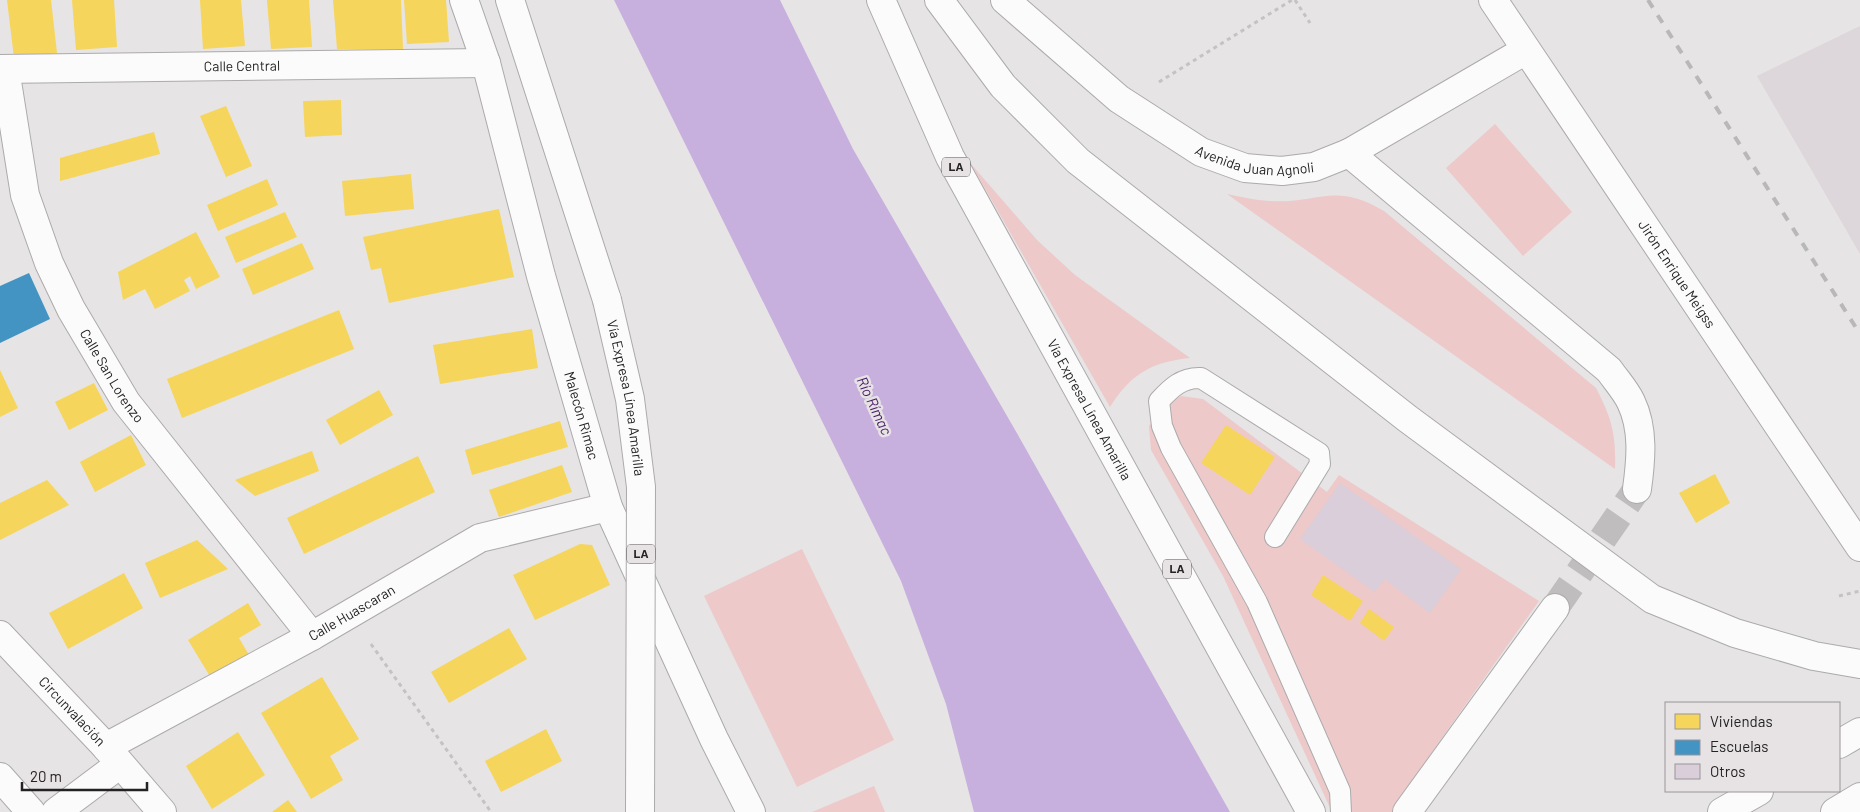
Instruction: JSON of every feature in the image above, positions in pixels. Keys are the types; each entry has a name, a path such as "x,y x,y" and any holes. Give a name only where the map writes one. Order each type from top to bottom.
{"main road":[{"name":"Malecón Rimac","path":"464,0 486,63 541,276 608,507 714,739 751,812"},
{"name":"Vía Expresa Línea Amarilla","path":"510,0 607,300 630,399 641,486 640,812"},
{"name":"Vía Expresa Línea Amarilla","path":"881,0 950,157 1311,812"},
{"path":"939,0 1003,86 1078,161 1408,419 1652,599 1735,633 1814,656 1860,664"},
{"name":"Avenida Juan Agnoli","path":"1005,0 1119,99 1201,152 1245,168 1282,170 1314,167 1349,153 1526,50"},
{"name":"Jirón Enrique Meigss","path":"1492,0 1860,547"},
{"name":"Calle Central","path":"3,69 486,63"},
{"name":"Calle San Lorenzo","path":"3,69 25,195 49,263 72,309 126,402 312,636"},
{"path":"1349,153 1609,370 1631,401 1640,430 1640,469 1637,489"},
{"name":"Calle Huascaran","path":"56,812 113,756 312,636 480,538 608,507"},
{"path":"1407,812 1555,608"},
{"name":"Circunvalación","path":"0,635 113,756 162,812"},
{"path":"1840,743 1860,732"},
{"path":"0,776 31,812"},
{"path":"1722,812 1757,792"},
{"path":"1835,812 1860,798"}],"lane":[{"path":"1275,537 1320,464 1319,453 1202,378 1190,378 1172,387 1159,401 1162,426 1171,448 1257,602 1340,791 1341,812"}],"path":[{"path":"1119,99 1168,78 1294,0 1310,23"},
{"path":"1839,596 1860,591"},
{"path":"350,614 491,812"}],"shaded area":[{"path":"1860,26 1860,254 1757,76"},
{"path":"1495,124 1572,212 1523,256 1446,168"},
{"path":"971,164 1037,240 1075,275 1190,358 1164,363 1143,372 1126,386 1110,407"},
{"path":"1227,194 1269,201 1301,200 1339,195 1367,202 1384,211 1596,388 1612,427 1615,446 1615,469"},
{"path":"1181,396 1203,399 1327,492 1339,475 1539,601 1403,793 1393,812 1332,812 1223,576 1151,450 1149,426 1162,407"},
{"path":"802,549 894,740 797,787 704,596"},
{"path":"874,786 885,812 812,812"}],"water":[{"name":"Río Rímac","path":"614,0 780,0 853,149 1018,435 1230,812 974,812 946,704 901,581"}],"building: Viviendas":[{"path":"7,0 51,0 57,53 14,58"},
{"path":"72,0 114,0 117,47 76,50"},
{"path":"200,0 241,0 245,46 203,49"},
{"path":"267,0 309,0 312,47 271,49"},
{"path":"333,0 401,0 403,49 337,49"},
{"path":"404,0 446,0 449,42 407,44"},
{"path":"341,100 342,135 305,137 303,101"},
{"path":"226,106 252,166 226,177 200,116"},
{"path":"154,132 160,154 60,181 60,158"},
{"path":"411,174 414,209 345,216 342,181"},
{"path":"267,179 278,205 218,231 207,205"},
{"path":"499,209 514,277 389,303 381,268 371,270 363,237"},
{"path":"285,212 297,237 236,263 225,237"},
{"path":"196,232 220,277 196,289 190,276 184,280 190,291 155,309 145,289 123,300 118,272"},
{"path":"302,243 314,269 253,295 242,269"},
{"path":"339,310 354,349 182,418 167,379"},
{"path":"532,329 538,368 440,384 433,345"},
{"path":"0,370 18,408 0,417"},
{"path":"94,383 108,410 69,430 55,402"},
{"path":"379,390 393,415 340,445 326,420"},
{"path":"560,421 568,447 472,475 465,450"},
{"path":"1226,425 1275,457 1250,495 1201,463"},
{"path":"131,435 146,465 95,492 80,462"},
{"path":"312,451 319,471 255,496 235,480"},
{"path":"418,456 435,492 304,554 287,518"},
{"path":"562,465 572,492 499,517 489,490"},
{"path":"1715,474 1730,503 1696,523 1679,493"},
{"path":"47,480 69,505 0,540 0,503"},
{"path":"197,540 228,569 160,598 145,563"},
{"path":"580,544 592,545 610,585 535,620 513,575"},
{"path":"124,573 143,608 68,649 49,613"},
{"path":"1323,575 1363,601 1350,621 1311,595"},
{"path":"248,603 261,625 239,638 249,655 211,678 188,640"},
{"path":"1369,609 1394,627 1384,641 1360,623"},
{"path":"509,628 527,659 449,703 431,672"},
{"path":"322,677 359,739 330,756 343,780 311,799 261,713"},
{"path":"546,729 562,761 501,792 485,761"},
{"path":"238,732 265,775 212,809 186,766"},
{"path":"288,800 297,812 272,812"}],"building: Escuelas":[{"path":"29,273 50,319 0,343 0,286"}],"building: Otros":[{"path":"1340,483 1461,569 1430,613 1384,579 1375,592 1300,539"}],"tunnel":[{"path":"1555,608 1637,489"}],"railway":[{"path":"1648,0 1860,334"}]}
